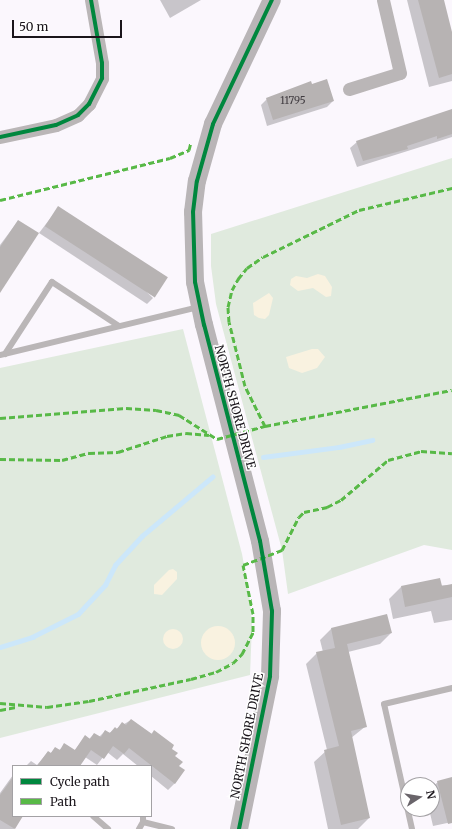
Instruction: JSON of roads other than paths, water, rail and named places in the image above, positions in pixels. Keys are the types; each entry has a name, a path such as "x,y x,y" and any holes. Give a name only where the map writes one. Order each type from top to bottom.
{"street":[{"path":"0,137 56,125 78,115 89,104 102,78 102,63 91,0"},
{"name":"NORTH SHORE DRIVE","path":"239,829 270,676 272,611 260,541 200,306 192,247 193,212 205,146 222,101 272,0"},
{"path":"349,89 400,73 383,0"}],"lane":[{"path":"3,354 52,282 119,326"},
{"path":"3,354 200,306"},
{"path":"412,829 384,704 452,688"},
{"path":"94,817 108,829"},
{"path":"139,829 143,819 172,829"}],"waterway":[{"path":"263,457 339,447 372,440"},
{"path":"0,647 32,637 78,614 105,585 115,565 142,536 212,477"}]}
